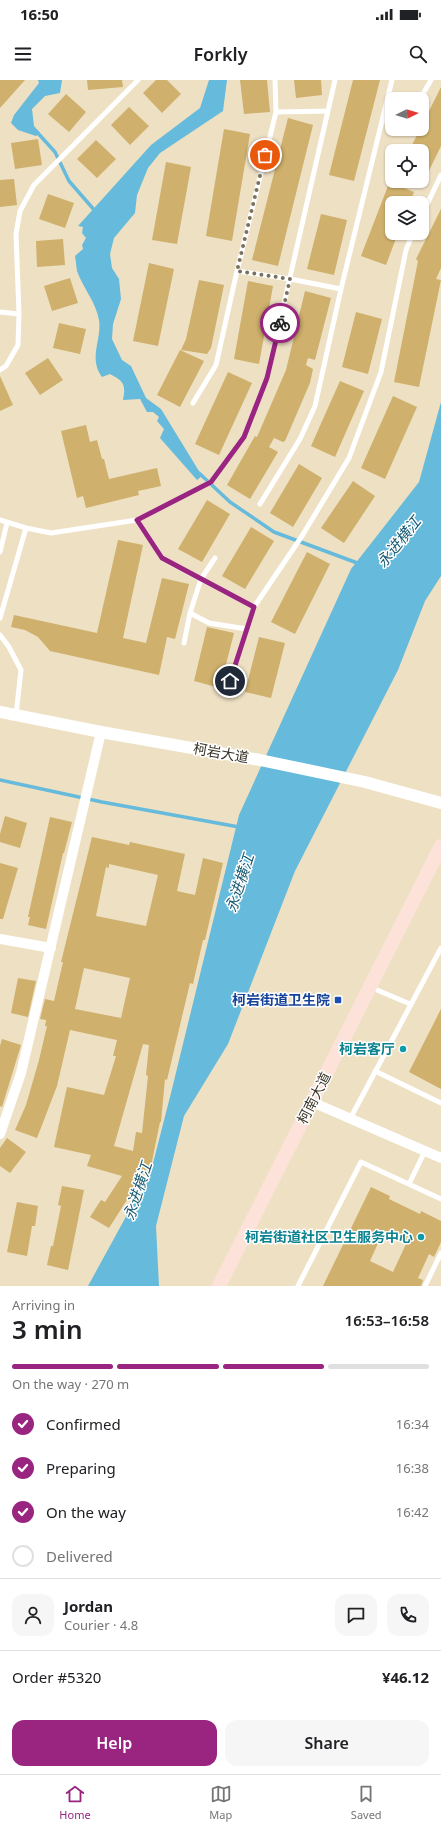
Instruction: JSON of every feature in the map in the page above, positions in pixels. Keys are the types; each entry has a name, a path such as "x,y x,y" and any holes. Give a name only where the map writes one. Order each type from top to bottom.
{"main road":[{"name":"柯南大道","path":"219,1286 441,846"}],"street":[{"name":"柯岩大道","path":"0,712 100,732 260,760 365,782 441,802"},
{"path":"0,1134 21,1073 100,732"},
{"path":"0,939 51,948"},
{"path":"312,1102 441,1158"}],"lane":[{"path":"0,370 6,366 18,345 19,314 16,234 20,211 34,184 138,80"},
{"path":"193,403 216,365 237,271 276,112 275,80"},
{"path":"0,520 26,528 51,533 137,520 211,482 244,437 267,378 335,80"},
{"path":"260,504 300,439 315,406 341,289 392,80"},
{"path":"424,92 431,80"},
{"path":"276,112 328,111"},
{"path":"429,200 441,175"},
{"path":"230,681 254,607 302,536 349,458 381,372 406,250 410,240"},
{"path":"237,271 341,289"},
{"path":"0,312 19,314"},
{"path":"137,520 162,558 254,607"},
{"path":"0,552 7,523"},
{"path":"0,618 26,528"},
{"path":"184,644 190,613 201,579 215,558"},
{"path":"190,613 209,624 247,629"},
{"path":"0,634 10,647 21,670 16,715"},
{"path":"350,1119 441,948"},
{"path":"369,987 410,1004"},
{"path":"375,1071 441,1103"},
{"path":"409,1184 424,1151"},
{"path":"298,1286 361,1162 441,1199"},
{"path":"425,1286 441,1253"}],"water":[{"path":"38,80 62,80 60,93 45,96 32,109 34,126 40,133 36,136 18,130 11,123 14,115 39,83"},
{"path":"209,80 227,80 223,111 160,153 148,168 137,195 135,213 114,238 110,254 112,268 119,279 121,299 113,324 112,339 122,360 131,366 146,398 161,409 202,476 197,480 160,438 164,429 157,421 159,417 153,412 147,412 140,399 123,400 124,387 121,381 110,374 102,377 98,370 96,363 96,349 99,335 99,320 95,307 77,271 75,256 83,249 82,245 86,238 82,233 83,227 78,226 151,145 200,108"},
{"name":"永进横江","path":"441,402 441,576 425,601 398,670 295,871 228,1044 184,1116 156,1226 159,1286 88,1286 151,1171 239,815 351,569 419,482"}],"building":[{"path":"0,80 25,80 0,108"},
{"path":"87,80 122,80 123,87 88,90"},
{"path":"156,80 167,80 181,94 162,113 143,93"},
{"path":"240,80 267,80 270,112 244,114"},
{"path":"294,80 321,80 322,95 296,98"},
{"path":"353,80 380,80 354,181 329,175"},
{"path":"441,87 441,146 429,171 429,144 412,144 416,136 429,136 429,111"},
{"path":"66,94 86,112 69,132 48,114"},
{"path":"129,107 149,126 130,145 111,125"},
{"path":"288,118 313,125 278,266 252,260"},
{"path":"224,129 250,134 232,241 206,236"},
{"path":"38,139 42,165 15,169 11,143"},
{"path":"96,140 116,159 97,178 77,159"},
{"path":"166,162 191,167 177,244 152,240"},
{"path":"14,179 17,205 0,207 0,180"},
{"path":"387,188 404,188 414,192 413,196 385,196 385,240 395,240 386,265 361,256"},
{"path":"48,194 74,203 65,228 39,219"},
{"path":"441,209 441,268 436,279 441,280 419,387 394,382 418,261 416,259 426,240 429,240 429,233"},
{"path":"321,214 347,220 334,275 307,269"},
{"path":"63,239 65,265 37,267 36,241"},
{"path":"149,263 174,269 158,346 133,341"},
{"path":"70,278 78,303 52,311 44,286"},
{"path":"199,280 224,285 211,348 207,354 181,350 186,339"},
{"path":"248,281 273,286 259,364 234,359"},
{"path":"305,291 331,298 315,360 308,358 306,365 313,369 310,383 285,441 283,442 274,438 269,447 278,452 250,499 227,485 255,436 257,437 286,370"},
{"path":"356,312 382,319 368,374 342,367"},
{"path":"59,323 86,329 80,354 53,348"},
{"path":"180,350 204,361 180,407 157,395"},
{"path":"48,358 63,380 40,395 25,373"},
{"path":"228,372 252,383 219,455 195,444"},
{"path":"0,376 13,405 0,411"},
{"path":"340,381 364,391 335,457 311,446"},
{"path":"393,396 417,407 385,479 361,468"},
{"path":"86,425 90,442 97,440 109,479 157,468 161,486 138,491 139,495 86,508 83,496 77,498 61,431"},
{"path":"299,464 322,478 293,527 270,513"},
{"path":"353,481 375,496 344,543 321,528"},
{"path":"207,500 230,514 202,562 178,549"},
{"path":"251,527 274,541 245,589 222,576"},
{"path":"118,540 143,545 123,638 146,643 162,578 189,584 175,639 167,637 159,675 50,651 38,637 25,630 11,627 14,615 97,633"},
{"path":"307,552 330,564 295,634 271,622"},
{"path":"207,627 234,633 220,688 194,681"},
{"path":"259,637 285,643 271,698 245,692"},
{"path":"5,816 27,823 20,848 0,842 0,834"},
{"path":"50,817 72,822 63,853 46,929 28,925 30,917 28,917"},
{"path":"92,837 129,845 130,842 185,854 177,891 195,895 203,858 223,863 205,940 203,940 193,984 190,983 167,1080 165,1079 161,1122 150,1171 146,1170 109,1228 90,1217 101,1200 105,1202 122,1176 87,1166 91,1155 54,1147 67,1087 104,1095 116,1056 113,1056 117,1040 70,1030 57,1086 37,1138 15,1130 26,1105 47,1026 45,1026 46,1020 40,1019 45,999 54,1001 63,962 61,962","holes":["109,864 158,875 146,926 96,916 106,867 109,868","84,968 130,978 121,1018 75,1009","143,1044 149,1045 146,1075 148,1076 142,1133 136,1132 133,1151 114,1146"]},
{"path":"0,863 18,868 3,919 0,919"},
{"path":"18,978 36,981 28,1017 11,1013"},
{"path":"441,1009 441,1089 409,1072"},
{"path":"2,1039 21,1045 2,1107 0,1106 0,1046"},
{"path":"7,1138 26,1152 10,1173 0,1166 0,1148"},
{"path":"62,1186 84,1190 68,1270 47,1265 51,1246 53,1246 61,1206 58,1205"},
{"name":"柯岩街道社区卫生服务中心","path":"371,1187 390,1196 389,1199 420,1214 421,1211 441,1221 441,1242 434,1257 429,1254 418,1278 423,1280 421,1286 323,1286","holes":["383,1232 404,1241 406,1244 393,1272 370,1261"]},
{"path":"17,1202 38,1206 35,1226 32,1226 27,1256 7,1252"}],"waterway":[{"path":"36,131 55,152 69,181 96,212"},
{"path":"199,473 230,502 274,532 360,564"},
{"path":"0,780 102,802 239,827"}],"way so far":[{"path":"265,155 237,271 290,279 280,323"}],"place":[{"name":"柯岩街道卫生院","path":"338,1000"},
{"name":"柯岩客厅","path":"403,1049"},
{"name":"柯岩街道社区卫生服务中心","path":"421,1237"}],"route":[{"path":"230,681 254,607 162,558 137,520 211,482 244,437 267,378 280,323"}]}
